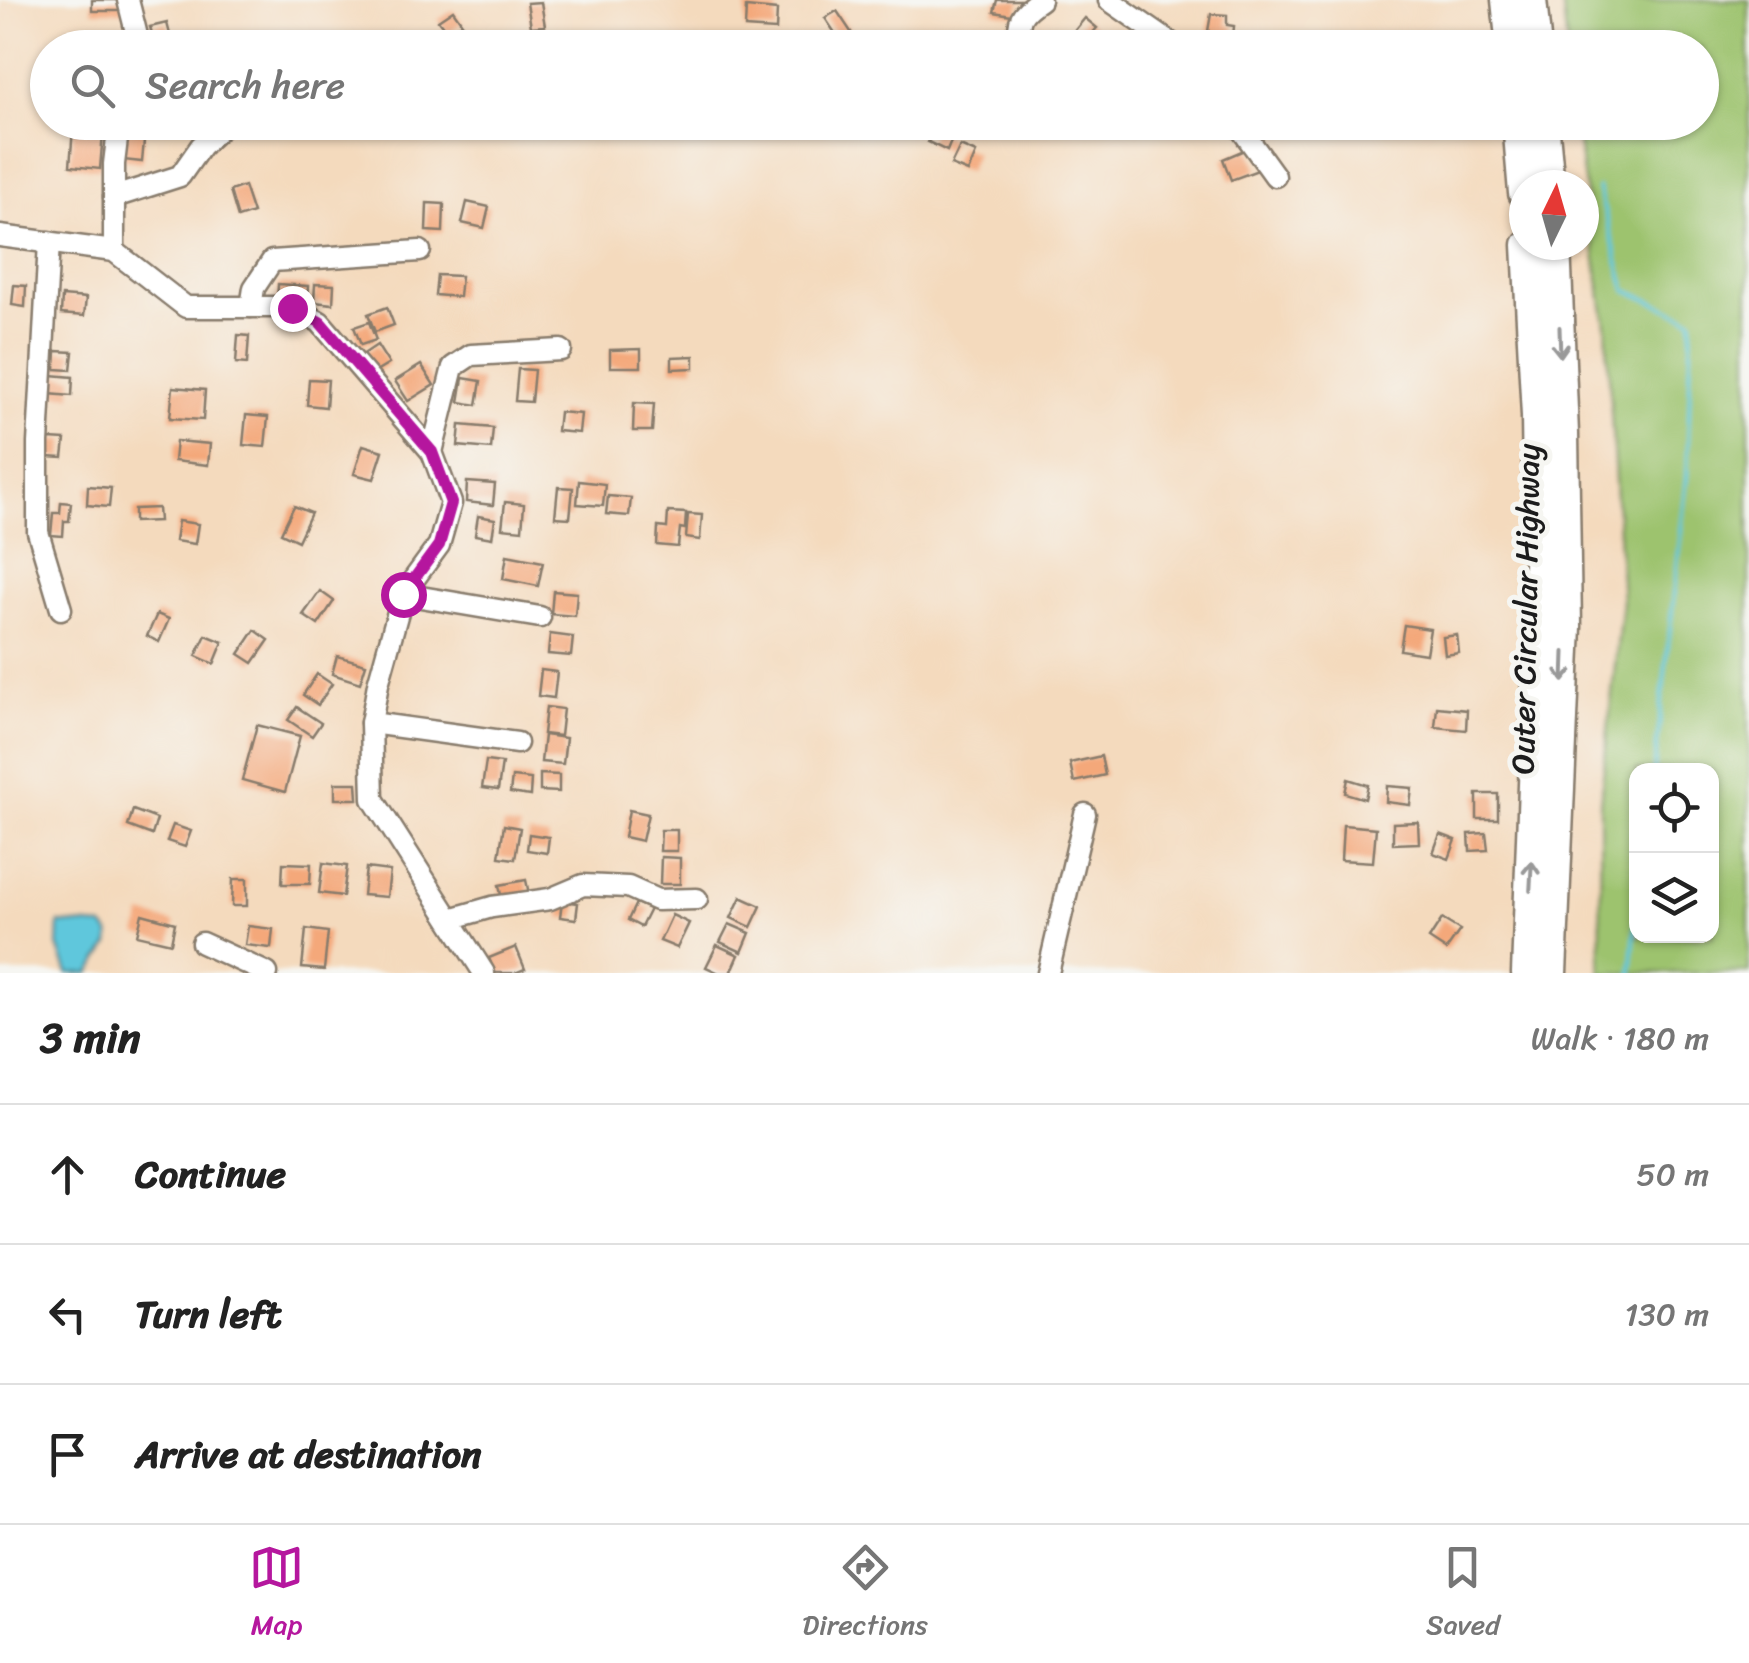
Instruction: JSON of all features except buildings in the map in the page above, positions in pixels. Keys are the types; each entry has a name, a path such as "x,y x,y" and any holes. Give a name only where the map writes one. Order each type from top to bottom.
{"highway":[{"path":"1508,0 1510,30"},
{"path":"1531,0 1534,30"},
{"path":"1520,140 1522,170"},
{"path":"1545,140 1548,170"},
{"name":"Outer Circular Highway","path":"1526,973 1540,624 1537,416 1529,260"},
{"name":"Outer Circular Highway","path":"1551,973 1566,626 1564,434 1556,260"}],"street":[{"path":"128,0 136,30"},
{"path":"1016,30 1027,9 1040,0"},
{"path":"1109,0 1152,30"},
{"path":"114,251 118,140"},
{"path":"114,197 180,176 208,140"},
{"path":"1249,140 1276,176"},
{"path":"0,236 114,251 186,307 292,308 320,322 432,452 451,503 439,545 403,594 378,684 372,723 373,798 484,973"},
{"path":"48,242 38,443 38,532 61,609"},
{"path":"250,307 254,288 272,261 420,251"},
{"path":"432,452 453,367 471,355 561,350"},
{"path":"403,594 540,617"},
{"path":"372,723 518,743"},
{"path":"1048,973 1085,814"},
{"path":"450,919 492,907 550,899 583,885 628,887 656,900 697,900"},
{"path":"202,942 267,973"}],"green space":[{"path":"1562,0 1749,0 1749,973 1601,973 1600,803 1622,601 1606,325 1596,260 1599,170 1582,170 1578,140 1719,140 1719,30 1565,30"}],"water":[{"path":"59,923 103,926 110,934 109,945 90,973 68,973 58,946"}],"waterway":[{"path":"1599,192 1626,290 1692,319 1687,477 1655,763"},
{"path":"1631,973 1634,943"}],"route":[{"path":"292,308 320,322 432,452 451,503 439,545 403,594"}]}
